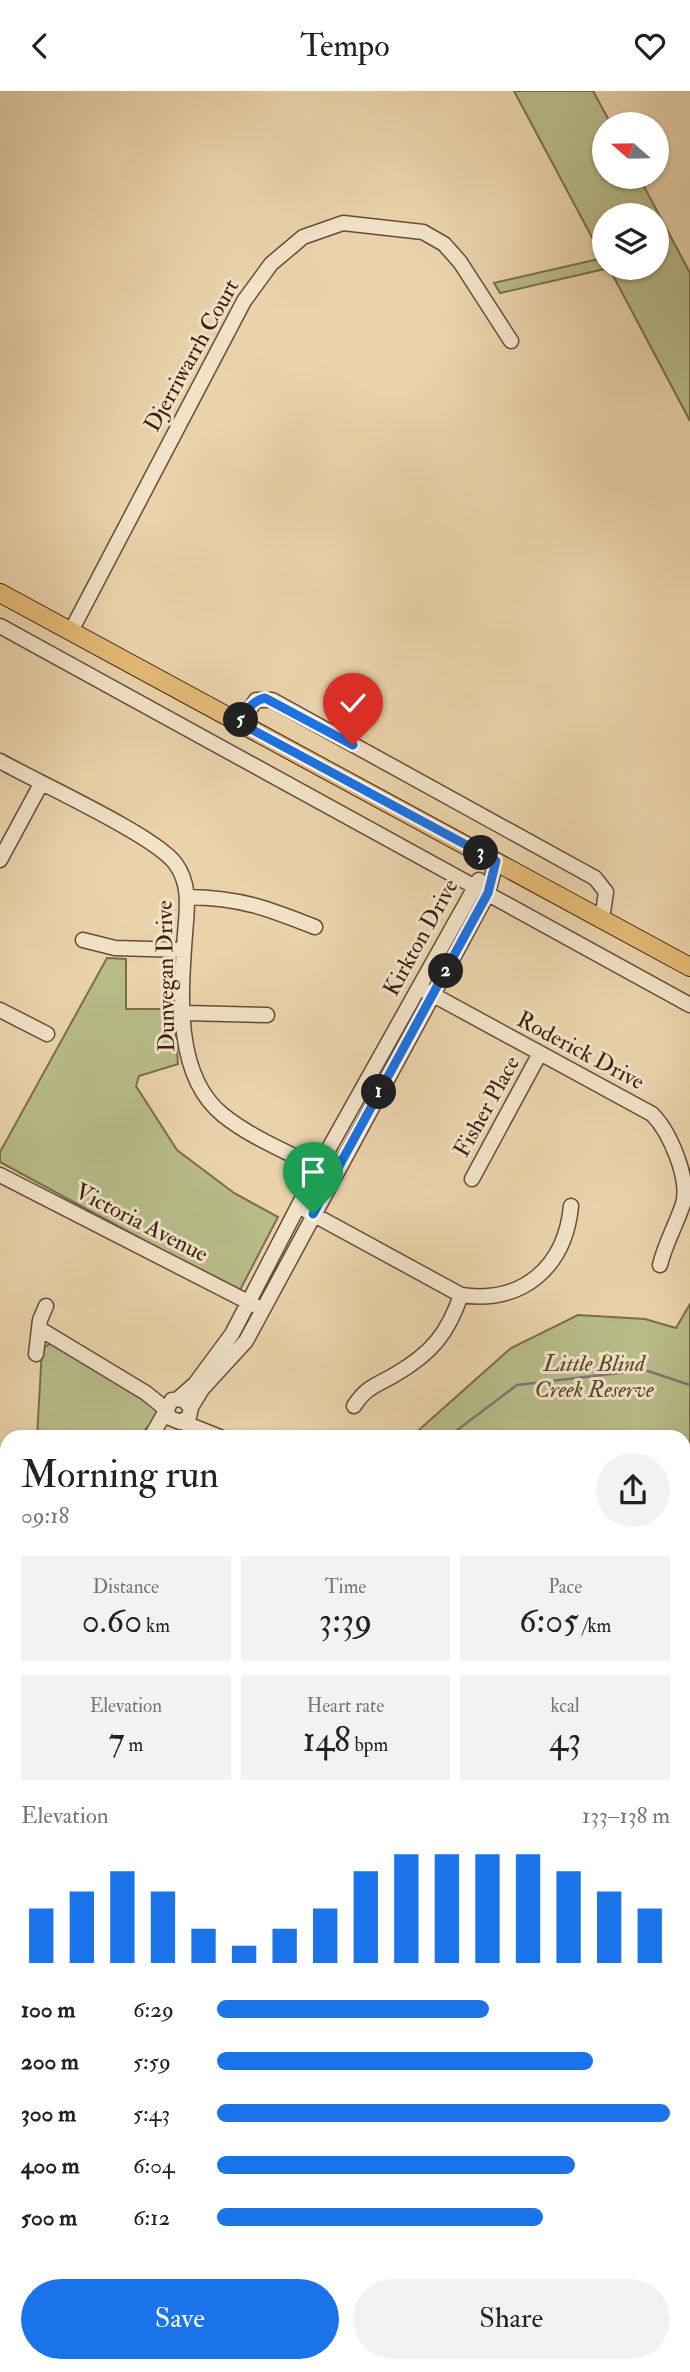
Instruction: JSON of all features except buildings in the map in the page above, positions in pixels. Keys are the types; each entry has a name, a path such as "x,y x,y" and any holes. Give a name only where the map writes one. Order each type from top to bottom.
{"main road":[{"path":"0,593 690,967"}],"street":[{"name":"Djerriwarrh Court","path":"71,631 244,301 271,264 303,237 343,223 423,232 444,244 460,262 511,341"},
{"path":"0,626 690,1005"},
{"path":"240,723 256,700 272,701 595,878 606,892 602,919"},
{"name":"Dunvegan Drive","path":"0,761 143,838 173,860 183,875 188,897 184,950 187,1060 207,1096 222,1114 333,1175"},
{"path":"0,860 41,784"},
{"name":"Kirkton Drive","path":"157,1430 221,1350 473,886 496,861"},
{"name":"Kirkton Drive","path":"178,1405 202,1389 246,1341 333,1175 488,893 496,861"},
{"path":"188,897 232,898 258,904 315,927"},
{"path":"83,940 115,949 184,950"},
{"name":"Roderick Drive","path":"418,987 652,1114 672,1140 684,1190 683,1203 660,1265"},
{"path":"0,1010 47,1034"},
{"path":"185,1013 267,1014"},
{"name":"Fisher Place","path":"472,1179 539,1055"},
{"name":"Victoria Avenue","path":"0,1175 263,1310"},
{"path":"298,1206 461,1295 480,1298 509,1294 532,1282 563,1248 571,1206"},
{"path":"354,1406 365,1389 396,1374 432,1350 454,1316 461,1295"},
{"path":"36,1354 46,1306"},
{"path":"40,1329 146,1393 178,1405 211,1430"},
{"path":"178,1405 170,1418 204,1430"},
{"name":"Kirkton Drive","path":"164,1430 181,1422"}],"green space":[{"path":"514,91 593,91 604,112 592,112 592,189 645,189 653,203 592,203 592,237"},
{"path":"669,233 690,273 690,421 615,280 669,280"},
{"path":"592,261 592,272 500,293 494,283"},
{"path":"107,958 126,959 126,1009 174,1009 178,1064 139,1076 136,1086 177,1150 234,1193 278,1217 239,1292 0,1162 0,1152"},
{"name":"Little Blind Creek Reserve","path":"690,1304 690,1430 419,1430 511,1348 578,1315 645,1319 676,1328"},
{"path":"51,1343 144,1399 160,1413 145,1430 37,1430 42,1349"}],"waterway":[{"path":"457,1430 517,1385 645,1370 690,1385"}],"route":[{"path":"313,1214 488,893 496,861 240,723 250,706 256,700 265,698 353,745"}]}
